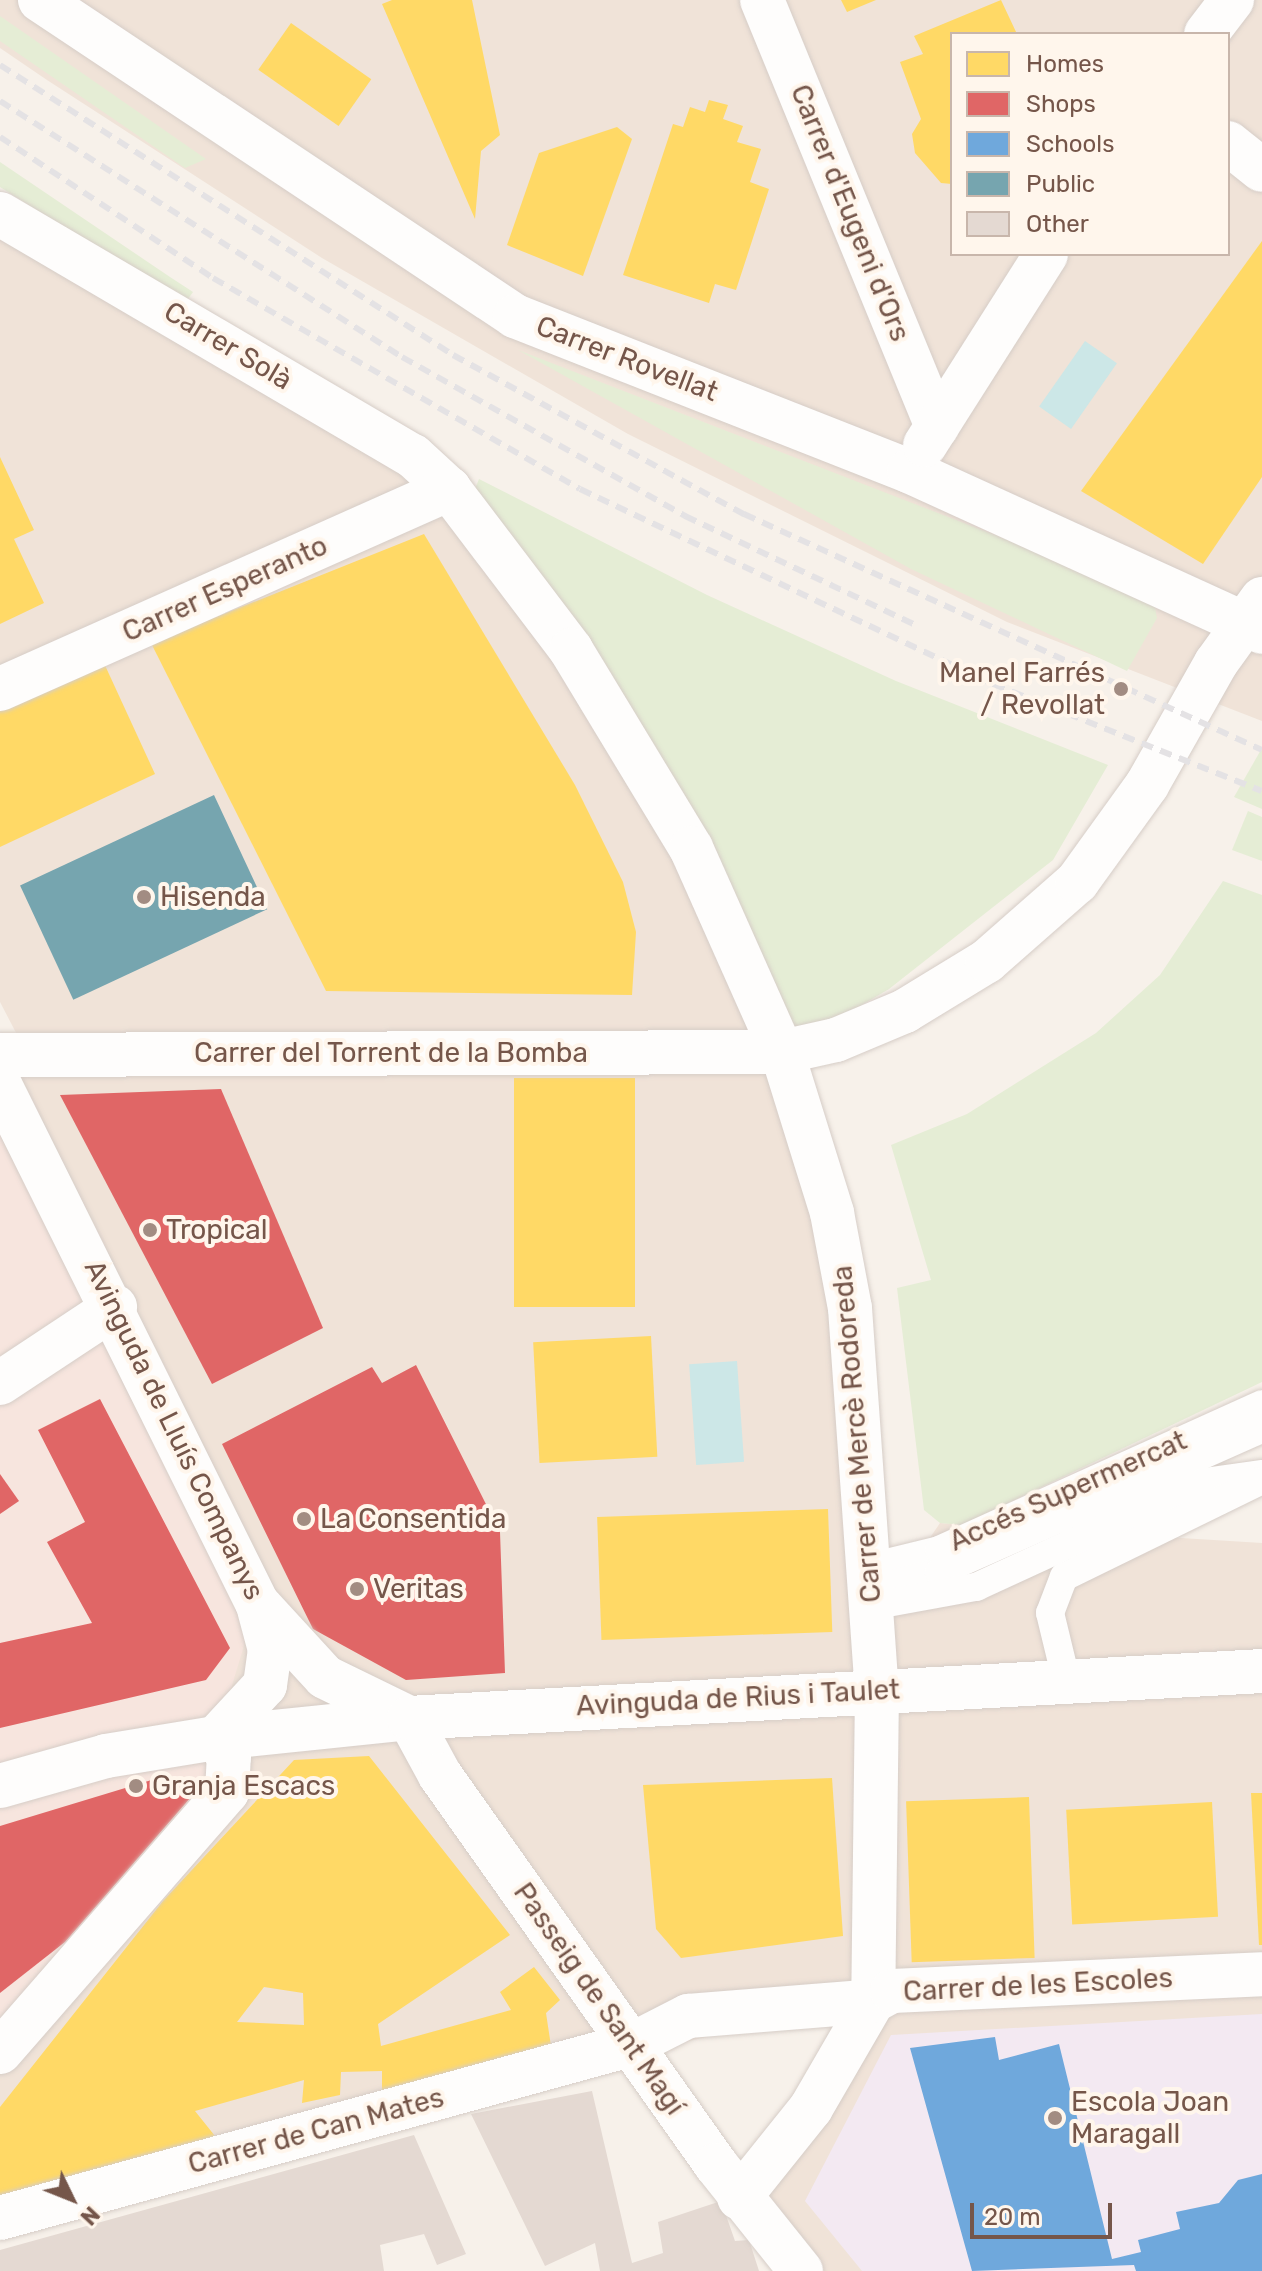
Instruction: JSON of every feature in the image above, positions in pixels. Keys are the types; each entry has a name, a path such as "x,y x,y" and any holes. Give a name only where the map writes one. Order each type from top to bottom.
{"street":[{"name":"Carrer Rovellat","path":"40,0 515,316 909,471 1256,619"},
{"name":"Carrer d'Eugeni d'Ors","path":"762,0 937,426"},
{"path":"1208,32 1232,0"},
{"path":"1230,145 1262,170"},
{"name":"Carrer Solà","path":"0,214 413,456 449,489"},
{"path":"909,471 1045,256"},
{"name":"Carrer Esperanto","path":"0,689 449,489"},
{"name":"Carrer de Mercè Rodoreda","path":"449,489 571,650 691,848 782,1052 832,1213 850,1308 872,1587 877,1690 873,2001"},
{"name":"Carrer del Torrent de la Bomba","path":"0,1055 782,1052 836,1040 905,1011 987,961 1077,882 1147,785 1256,619"},
{"name":"Avinguda de Lluís Companys","path":"0,1085 115,1307 257,1603 325,1677 409,1718"},
{"path":"0,1383 115,1307"},
{"path":"233,1781 216,1738 265,1685 270,1650 257,1603"},
{"name":"Avinguda de Rius i Taulet","path":"0,1786 106,1756 216,1738 263,1737 409,1718 1066,1679 1262,1671"},
{"name":"Passeig de Sant Magí","path":"409,1718 440,1775 739,2198 801,2271"},
{"path":"0,2052 233,1781 263,1737"},
{"name":"Carrer de les Escoles","path":"633,2044 688,2016 873,2001 892,1991 1262,1974"},
{"path":"739,2198 811,2108 847,2035 873,2001"},
{"name":"Carrer de Can Mates","path":"0,2218 633,2044"}],"lane":[{"name":"Accés Supermercat","path":"872,1587 939,1550 1262,1404"},
{"path":"872,1587 939,1572 1255,1437"},
{"path":"872,1587 976,1587 1204,1482 1262,1474"},
{"path":"1066,1679 1050,1613 1064,1577 1262,1480"}],"shaded area":[{"path":"0,0 1262,0 1262,721 1007,622 628,434 322,258 0,48"},
{"path":"0,214 413,456 630,745 832,1213 870,1566 917,1557 940,1523 1262,1543 1262,2271 801,2271 739,2198 872,2001 629,2054 0,2219 0,1051 24,1048 0,1002"},
{"path":"0,1086 257,1603 216,1738 215,1788 0,2048"},
{"name":"Escola Joan Maragall","path":"1262,2014 1262,2271 862,2271 805,2201 891,2035"}],"green space":[{"path":"0,16 206,159 185,168 0,41"},
{"path":"0,162 193,292 185,303 0,187"},
{"path":"518,350 1139,591 1154,602 1157,618 1127,671 911,569"},
{"path":"479,479 707,595 896,681 1108,765 1053,860 889,989 782,1052 691,848 466,511"},
{"path":"1262,748 1262,809 1234,797"},
{"path":"1248,811 1262,817 1262,861 1232,850"},
{"path":"1223,881 1262,895 1262,1382 962,1525 940,1523 924,1510 897,1288 931,1280 891,1145 967,1114 1096,1033 1160,975"}],"water":[{"path":"1085,341 1117,363 1071,429 1039,407"},
{"path":"737,1361 744,1462 696,1465 689,1364"}],"building: Homes":[{"path":"392,0 472,0 500,135 481,151 475,219 382,4"},
{"path":"841,0 876,0 847,12"},
{"path":"1001,0 1016,32 950,32 950,184 941,183 915,153 912,134 921,119 900,62 923,54 914,36"},
{"path":"291,23 371,79 339,126 258,70"},
{"path":"709,100 728,105 723,119 743,126 737,142 761,149 750,182 769,189 736,290 715,284 709,303 623,275 673,124 683,127 690,107 705,112"},
{"path":"617,127 632,139 583,276 507,245 539,153"},
{"path":"1262,241 1262,477 1203,564 1081,491"},
{"path":"0,457 34,530 14,539 44,603 0,624"},
{"path":"424,534 575,785 623,882 636,932 632,995 326,991 151,643"},
{"path":"103,661 155,774 0,847 0,710"},
{"path":"514,1078 635,1078 635,1307 514,1307"},
{"path":"651,1336 657,1457 539,1463 533,1342"},
{"path":"828,1509 832,1632 601,1640 597,1517"},
{"path":"369,1756 510,1935 378,2024 381,2046 511,2010 500,1992 534,1967 560,2000 546,2013 551,2046 382,2096 382,2071 341,2072 340,2095 302,2103 304,2080 195,2111 215,2136 0,2207 0,2107 163,1901 294,1760","holes":["264,1987 303,1993 304,2025 237,2022"]},
{"path":"832,1778 843,1936 681,1958 656,1929 643,1785"},
{"path":"1251,1793 1262,1793 1262,1945 1259,1945"},
{"path":"1029,1797 1035,1958 912,1962 906,1801"},
{"path":"1212,1802 1218,1917 1072,1924 1066,1810"}],"building: Shops":[{"path":"221,1089 323,1328 212,1384 60,1095"},
{"path":"416,1365 500,1532 505,1673 406,1680 313,1629 222,1444 372,1367 382,1383"},
{"path":"100,1399 230,1648 206,1680 0,1728 0,1643 92,1623 47,1542 85,1522 38,1430"},
{"path":"0,1474 19,1501 0,1514"},
{"path":"168,1775 192,1796 65,1942 0,1993 0,1826"}],"building: Schools":[{"path":"995,2037 999,2060 1059,2044 1112,2259 1141,2252 1138,2240 1180,2229 1176,2212 1219,2203 1238,2180 1262,2174 1262,2271 1136,2271 1134,2265 972,2271 910,2048"}],"building: Public":[{"name":"Hisenda","path":"214,795 267,909 73,1000 20,885"}],"building: Other":[{"path":"592,2091 632,2263 663,2253 658,2222 721,2201 735,2241 749,2240 759,2271 600,2271 595,2243 545,2266 471,2114"},
{"path":"414,2135 466,2254 437,2265 424,2234 380,2245 384,2271 0,2271 0,2250"}],"railway":[{"path":"0,65 453,355 744,514 1262,750"},
{"path":"0,101 402,357 685,516 916,625"},
{"path":"0,137 213,278 580,489 993,684 1262,791"}],"place":[{"name":"Manel Farrés / Revollat","path":"1121,689"},
{"name":"Hisenda","path":"144,897"},
{"name":"Tropical","path":"150,1230"},
{"name":"La Consentida","path":"304,1519"},
{"name":"Veritas","path":"357,1589"},
{"name":"Granja Escacs","path":"136,1786"},
{"name":"Escola Joan Maragall","path":"1055,2118"}]}
